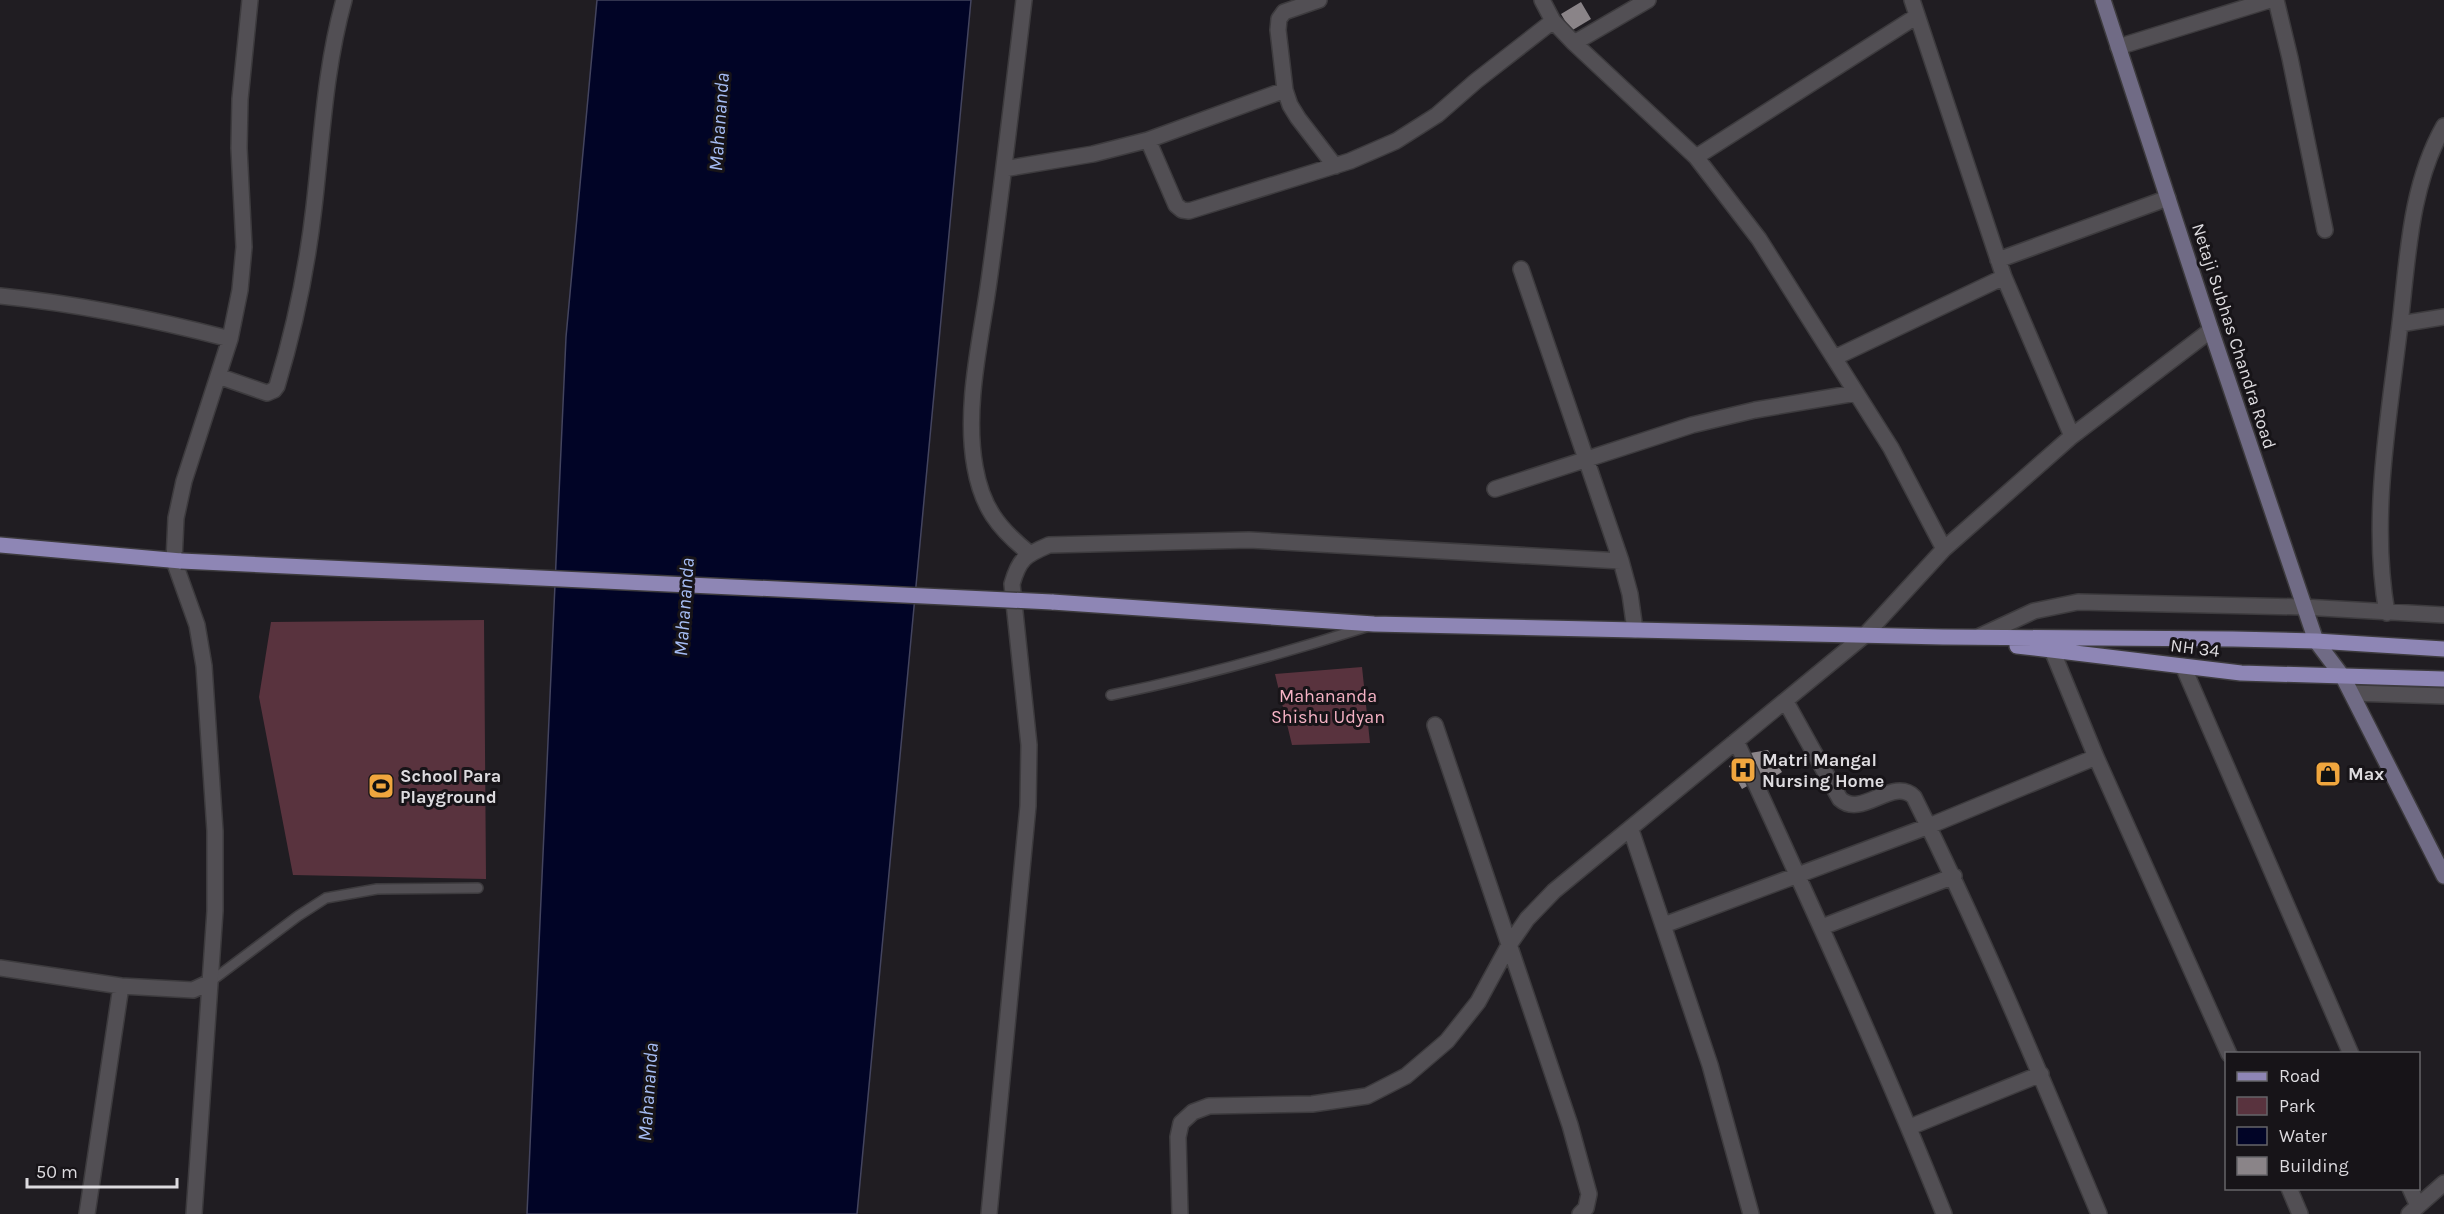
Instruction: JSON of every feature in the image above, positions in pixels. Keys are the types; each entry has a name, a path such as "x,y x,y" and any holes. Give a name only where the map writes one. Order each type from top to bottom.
{"main road":[{"name":"Netaji Subhas Chandra Road","path":"2103,0 2316,641 2352,693 2444,876"},
{"path":"0,545 177,561 1052,602 1374,624 1943,637 2316,641 2444,649"},
{"name":"NH 34","path":"1943,637 2241,673 2444,679"}],"street":[{"path":"194,1214 215,911 215,831 204,666 197,625 177,561 176,518 184,481 230,339 240,290 244,247 239,148 240,99 250,0"},
{"path":"218,376 267,393 277,386 290,342 304,277 327,75 344,0"},
{"path":"1024,0 970,420 975,467 986,503 1005,533 1029,553"},
{"path":"1318,0 1293,7 1284,12 1279,19 1285,90 1298,118 1335,166"},
{"path":"1542,0 1553,21 1574,44 1696,157 1759,239 1891,448 1944,549"},
{"path":"1574,44 1648,0"},
{"path":"1912,0 2004,278 2072,436"},
{"path":"2118,47 2270,0"},
{"path":"2276,0 2325,230"},
{"path":"1696,157 1917,16"},
{"path":"1148,140 1176,205 1182,210 1190,211 1335,166 1396,141 1437,115 1476,81 1553,21"},
{"path":"1004,169 1093,154 1148,140 1285,90"},
{"path":"2388,613 2384,592 2381,509 2387,421 2418,189 2444,126"},
{"path":"1998,260 2169,198"},
{"path":"1521,269 1621,561 1630,594 1635,630"},
{"path":"1834,358 2004,278"},
{"path":"0,296 69,303 158,320 230,339"},
{"path":"2400,324 2444,317"},
{"path":"1180,1214 1178,1137 1181,1124 1193,1112 1209,1106 1312,1104 1367,1096 1406,1076 1448,1041 1478,1002 1509,945 1527,919 1554,891 1631,830 1865,635 1944,549 2072,436 2211,330"},
{"path":"1495,489 1692,425 1755,410 1856,393"},
{"path":"989,1214 1029,806 1029,745 1012,584 1017,565 1029,553 1049,545 1249,540 1621,561"},
{"path":"1978,637 2034,610 2078,602 2303,607 2444,615"},
{"path":"2052,650 2096,757 2229,1052"},
{"path":"2183,666 2351,1052"},
{"path":"2352,693 2444,696"},
{"path":"1786,702 1840,799 1846,804 1855,805 1901,790 1909,792 1914,797 1954,876 2041,1074 2098,1214"},
{"path":"1435,725 1570,1125 1589,1194 1586,1208 1580,1214"},
{"path":"1736,741 1822,927 1910,1127 1944,1214"},
{"path":"1664,925 1929,826 2096,757"},
{"path":"1631,830 1710,1065 1751,1214"},
{"path":"1822,927 1954,876"},
{"path":"0,968 121,986 194,990 210,982"},
{"path":"87,1214 121,986"},
{"path":"1910,1127 2041,1074"},
{"path":"2414,1210 2444,1183"},
{"path":"2290,1190 2300,1214"},
{"path":"2410,1190 2414,1210"}],"lane":[{"path":"1111,695 1187,680 1243,665 1374,624"},
{"path":"210,982 298,915 326,898 377,889 478,888"}],"green space":[{"name":"School Para Playground","path":"484,620 486,879 293,875 259,697 271,622"},
{"name":"Mahananda Shishu Udyan","path":"1362,667 1370,743 1292,745 1275,674"}],"water":[{"name":"Mahananda","path":"597,0 971,0 857,1214 527,1214 566,337"}],"building":[{"path":"1581,2 1591,19 1571,31 1561,14"},
{"path":"1768,750 1782,772 1752,790 1749,785 1742,789 1729,766 1750,753"}],"place":[{"name":"Matri Mangal Nursing Home","path":"1743,770"},
{"name":"Max","path":"2328,774"},
{"name":"School Para Playground","path":"381,786"}]}
